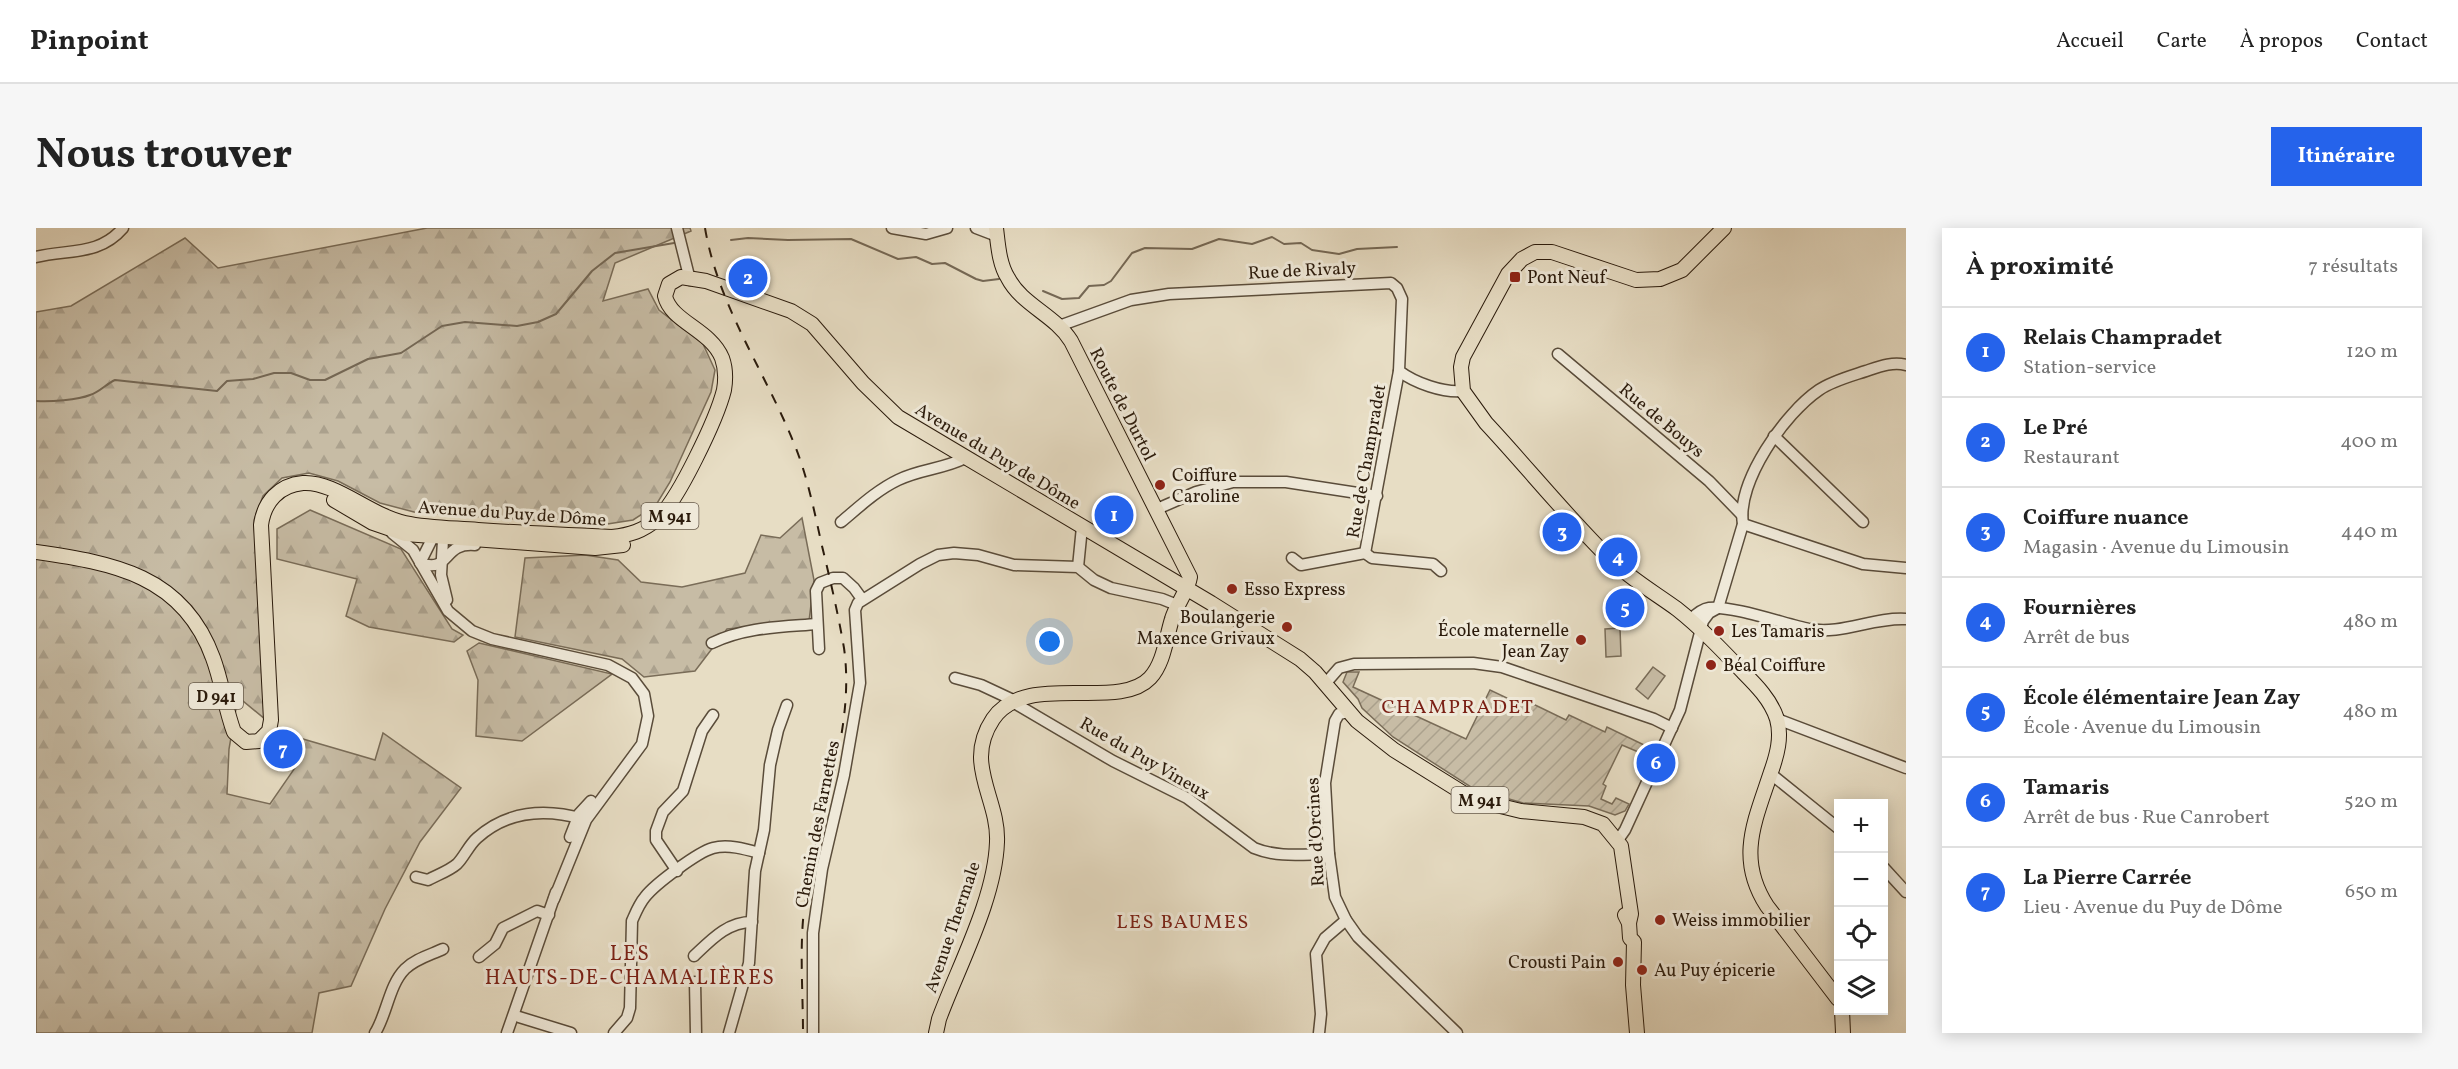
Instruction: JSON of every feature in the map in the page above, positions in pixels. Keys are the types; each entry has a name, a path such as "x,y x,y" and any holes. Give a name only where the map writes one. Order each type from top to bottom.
{"main road":[{"path":"1724,228 1682,270 1665,278 1654,280 1636,279 1552,252 1529,254 1512,268 1467,347 1461,367 1463,391 1486,423 1606,555 1690,620 1766,697 1777,719 1778,742 1771,774 1750,842 1753,879 1767,906 1834,993"},
{"name":"Route de Durtol","path":"996,232 1004,269 1012,285 1025,299 1059,326 1071,341 1190,577 1185,588"},
{"name":"Avenue du Puy de Dôme","path":"256,747 272,742 279,726 262,518 271,499 285,488 303,483 317,484 334,490 381,515 417,525 546,534 612,537 630,535 657,519 678,493 718,405 726,377 721,356 709,338 671,310 666,303 665,296 669,284 681,277 706,281 791,310 812,324 863,383 898,417 1300,659 1356,711 1373,734"},
{"name":"Avenue du Puy de Dôme","path":"379,526 405,534 596,548 633,543 656,531 665,522 683,495 726,404 731,379 728,355 713,334 684,316 669,303 669,290 672,284 690,279"},
{"name":"M 941","path":"268,590 269,525 275,508 285,498 301,493 323,495 379,526"},
{"name":"D 941","path":"36,552 86,559 114,566 145,579 172,597 191,615 207,642 214,659 234,732 243,741 256,747"},
{"name":"D 941","path":"36,559 114,572 146,586 169,603 186,619 204,651 227,735 239,748 256,747"},
{"path":"1012,701 1031,696 1127,690 1144,683 1160,662 1177,604 1185,588"},
{"name":"Avenue du Puy de Dôme","path":"1326,682 1348,712 1373,734 1432,774 1475,799 1521,811 1584,817 1593,819 1608,828 1618,840 1624,855 1626,880 1623,890 1630,938 1626,945 1633,978 1636,1033"},
{"name":"Avenue Thermale","path":"936,1033 939,1019 984,902 994,867 997,832 982,773 981,758 990,725 1002,708 1012,701"},
{"path":"1842,1015 1844,1033"}],"street":[{"path":"36,257 96,248 108,243 123,228"},
{"path":"677,228 690,279"},
{"path":"892,228 926,234 947,228"},
{"path":"976,228 996,232"},
{"name":"Rue de Rivaly","path":"1059,326 1131,300 1169,294 1391,283 1397,288 1402,299 1399,371"},
{"name":"Rue de Bouys","path":"1558,354 1709,481 1742,520 1863,564 1906,568"},
{"path":"1618,840 1680,710 1705,617 1718,608 1742,520 1744,500 1752,478 1774,436 1784,421 1820,389 1887,365 1906,365"},
{"path":"1399,371 1406,376 1448,391 1463,391"},
{"name":"Rue de Champradet","path":"1292,558 1301,565 1365,553 1399,371"},
{"path":"1774,436 1863,522"},
{"path":"841,522 867,500 898,480 952,465 965,458"},
{"path":"1157,509 1196,492 1233,482 1286,482 1377,496"},
{"path":"417,525 439,537 507,538 546,534"},
{"path":"379,526 408,544 448,611 481,636 597,662 621,671 635,681 646,699 648,716 645,733 636,753 614,779 604,785 581,818 562,863 549,915 507,1033"},
{"path":"1078,567 1082,527"},
{"path":"420,563 439,537"},
{"path":"439,537 444,591 457,619"},
{"path":"420,563 432,566 441,565 450,552 464,544 549,550 596,548"},
{"path":"1365,553 1372,558 1432,564 1442,571"},
{"path":"819,650 816,591 823,581 843,578 862,599 920,564 946,554 978,555 1014,565 1078,567 1094,580 1111,588 1177,604"},
{"name":"Chemin des Farnettes","path":"813,1033 813,933 822,869 844,775 860,683 855,610 862,599"},
{"path":"1690,620 1695,614 1708,608 1718,608 1822,630 1884,618 1906,619"},
{"path":"712,643 731,634 750,630 817,624"},
{"path":"1326,682 1339,668 1354,664 1473,663 1520,672 1654,719 1672,728"},
{"name":"Rue du Puy Vineux","path":"955,678 981,685 1012,701 1113,761 1187,798 1254,848 1267,854 1329,854"},
{"path":"729,1033 749,963 754,871 764,830 772,752 787,705"},
{"name":"Rue d'Orcines","path":"1348,712 1339,714 1335,721 1325,783 1329,854 1335,897 1346,920 1373,952 1457,1033"},
{"path":"677,871 656,840 657,826 663,812 683,791 701,734 713,715"},
{"path":"1777,719 1906,768"},
{"path":"1771,774 1834,824"},
{"path":"417,877 428,880 452,868 478,837 513,817 531,812 543,812 581,818"},
{"path":"1608,828 1619,824 1631,815"},
{"path":"614,1033 627,1018 630,1008 631,933 636,910 653,888 700,854 714,848 735,848 759,853"},
{"path":"1888,872 1906,892"},
{"path":"479,957 495,944 500,931 508,925 537,911 549,915"},
{"path":"1319,1033 1321,1014 1316,954 1325,938 1346,920"},
{"path":"694,956 730,926 740,922 752,922"},
{"path":"515,1033 539,954 539,943"},
{"path":"375,1033 384,1017 396,982 404,970 420,959 443,949"},
{"path":"695,982 696,1033"},
{"path":"519,1017 571,1033"}],"green space":[{"path":"427,228 690,228 691,231 615,263 603,301 648,289 659,310 703,344 715,370 711,392 670,482 656,505 633,520 601,525 414,512 380,503 338,481 309,473 282,478 263,496 254,520 265,719 238,697 229,749 227,794 270,804 299,762 303,739 375,760 383,733 461,788 420,842 385,909 351,986 319,993 312,1033 36,1033 36,312 71,306 185,238 218,268"},
{"path":"310,510 401,549 452,629 463,635 454,642 369,627 346,616 357,579 277,559 277,529"},
{"path":"802,518 814,580 809,621 727,629 695,671 644,677 622,659 515,637 525,558 585,555 618,560 641,582 682,587 745,573 761,535 780,538"},
{"path":"1620,628 1621,656 1606,657 1605,629"},
{"path":"479,643 612,674 522,741 476,736 478,680 467,651"},
{"path":"1653,667 1665,676 1648,699 1636,689"},
{"path":"1347,672 1359,672 1353,687 1466,739 1490,690 1526,707 1529,702 1566,720 1569,715 1605,732 1607,727 1647,746 1643,754 1622,745 1603,784 1606,786 1601,799 1612,804 1616,798 1629,804 1625,811 1615,815 1589,806 1523,803 1474,789 1393,737 1362,708 1358,699 1343,682"}],"waterway":[{"path":"1043,291 1062,299 1079,298 1089,286 1104,285 1111,281 1132,253 1145,248 1192,249 1219,239 1252,244 1272,237 1284,244 1301,243 1312,250 1339,254 1357,249 1397,247"},
{"path":"731,240 748,238 851,239 898,259 916,257 932,264 945,263 983,281 999,279"},
{"path":"36,401 85,397 115,380 217,391 227,381 253,379 274,373 291,373 310,380 325,380 368,359 401,353 442,326 465,322 517,326 538,322 556,314 592,271 615,253 674,243"}],"railway":[{"path":"705,228 711,256 731,311 793,441 802,466 844,648 845,712 840,744 810,870 803,918 803,1033"}],"place":[{"name":"Pont Neuf","path":"1515,277"},
{"name":"Le Pré","path":"748,278"},
{"name":"Coiffure Caroline","path":"1160,485"},
{"name":"Relais Champradet","path":"1114,515"},
{"name":"Coiffure nuance","path":"1562,532"},
{"name":"Fournières","path":"1618,557"},
{"name":"Esso Express","path":"1232,589"},
{"name":"École élémentaire Jean Zay","path":"1625,608"},
{"name":"Boulangerie Maxence Grivaux","path":"1287,627"},
{"name":"Les Tamaris","path":"1719,631"},
{"name":"École maternelle Jean Zay","path":"1581,640"},
{"name":"Béal Coiffure","path":"1711,665"},
{"name":"La Pierre Carrée","path":"283,749"},
{"name":"Tamaris","path":"1656,763"},
{"name":"Weiss immobilier","path":"1660,920"},
{"name":"Crousti Pain","path":"1618,962"},
{"name":"Au Puy épicerie","path":"1642,970"}],"district":[{"name":"CHAMPRADET","path":"1458,706"},
{"name":"LES BAUMES","path":"1183,921"},
{"name":"LES HAUTS-DE-CHAMALIÈRES","path":"630,965"}]}
